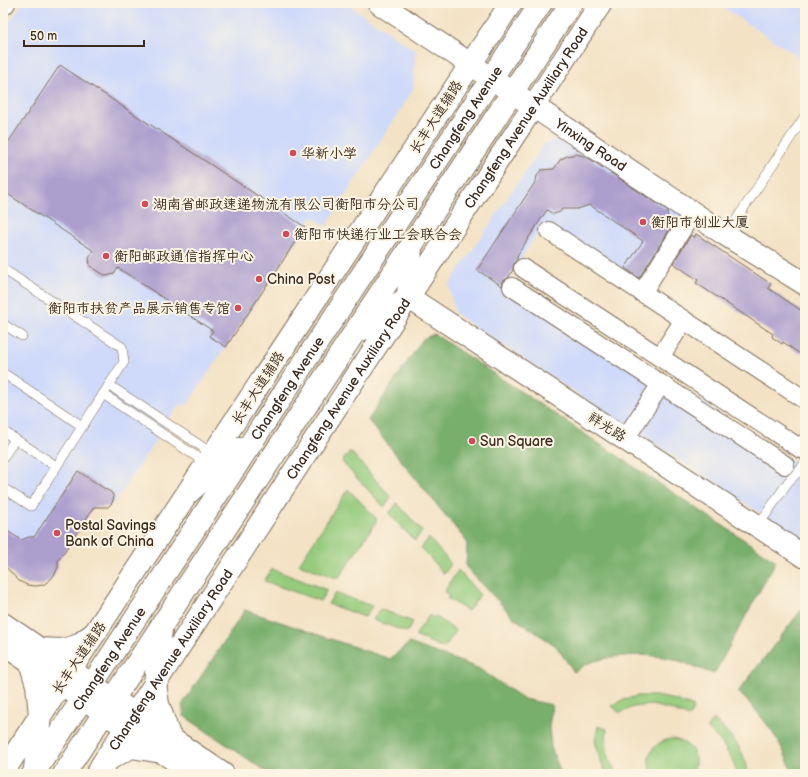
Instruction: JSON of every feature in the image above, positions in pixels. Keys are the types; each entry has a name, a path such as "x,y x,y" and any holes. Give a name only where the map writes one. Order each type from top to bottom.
{"main road":[{"name":"Yinxing Road","path":"379,3 726,235 805,284"},
{"name":"长丰大道辅路","path":"3,772 188,493 220,466 511,3"},
{"name":"Changfeng Avenue","path":"34,773 87,691 220,466 259,430 541,3"},
{"name":"Changfeng Avenue","path":"64,774 571,3"},
{"name":"Changfeng Avenue Auxiliary Road","path":"97,774 601,3"},
{"path":"352,336 408,298 411,246"},
{"name":"祥光路","path":"408,298 805,556"},
{"path":"220,466 252,487"},
{"path":"3,624 34,655 66,677 166,745 223,774"},
{"path":"161,626 156,683 158,704 166,745 195,774"},
{"path":"3,644 34,655 77,646 96,632"},
{"path":"34,655 40,715 34,773"},
{"path":"97,774 109,759 131,747 166,745"}],"street":[{"path":"642,292 693,212"},
{"path":"549,231 805,400"},
{"path":"523,268 801,449 805,443"},
{"path":"512,287 785,465"},
{"path":"660,357 684,320"},
{"path":"625,439 660,384"}],"lane":[{"path":"726,235 805,116"},
{"path":"3,269 122,347 124,362 31,506 3,488"},
{"path":"3,324 22,336"},
{"path":"3,373 82,426"},
{"path":"108,385 204,448 220,466"},
{"path":"103,394 197,457 220,466"},
{"path":"3,431 56,466"},
{"path":"3,458 15,439"},
{"path":"758,526 788,482 801,469 805,462"}],"shaded area":[{"path":"22,3 346,3 416,51 413,90 326,226 312,217 187,405 184,406 180,403 114,504 112,503 114,497 113,495 105,489 34,537 21,540 3,528 3,32"},
{"path":"716,3 805,3 805,61"},
{"path":"564,139 684,213 637,284 545,223 509,276 805,469 805,542 455,314 449,285 544,144 553,140"}],"green space":[{"path":"434,334 776,561 714,674 673,659 641,655 607,658 585,665 574,672 556,646 514,618 466,567 467,542 368,420 423,339"},
{"path":"350,451 391,497 384,507 342,462"},
{"path":"348,489 376,518 376,522 340,576 336,578 299,564"},
{"path":"397,503 422,531 415,541 389,514"},
{"path":"429,538 451,564 444,574 421,548"},
{"path":"272,569 327,590 320,601 264,581"},
{"path":"458,570 480,595 468,611 447,598 449,595 444,592"},
{"path":"335,593 372,606 365,617 328,604"},
{"path":"805,605 805,774 792,774 783,751 771,730 738,692"},
{"path":"380,609 413,622 407,632 373,620"},
{"path":"245,610 390,659 409,643 478,668 524,699 552,705 549,727 551,747 561,774 270,774 184,716 182,705"},
{"path":"429,615 433,618 435,616 456,631 444,648 415,636"},
{"path":"638,696 656,696 676,700 694,707 689,717 669,709 651,705 633,707 620,713 612,706 622,700"},
{"path":"713,719 736,743 746,762 748,774 737,774 733,761 721,742 707,728"},
{"path":"598,726 607,729 606,742 609,758 618,774 606,774 599,757 595,740"},
{"path":"666,740 678,740 689,746 695,756 694,768 691,774 653,774 650,768 649,756 655,746"}],"building":[{"name":"湖南省邮政速递物流有限公司衡阳市分公司","path":"60,65 305,227 226,347 209,336 213,331 118,268 114,274 106,276 90,266 89,258 94,251 3,191 3,150"},
{"name":"衡阳市创业大厦","path":"576,154 588,158 667,210 668,220 673,224 639,278 625,268 643,241 590,205 577,209 562,209 560,212 553,214 547,210 518,254 513,270 508,278 503,281 502,286 477,270 536,181 541,170 554,169 560,160 567,156"},
{"path":"696,234 771,284 768,288 805,313 805,347 800,354 783,342 782,344 772,337 773,334 696,283 698,280 673,263 691,235 694,238"},
{"name":"Postal Savings Bank of China","path":"78,471 111,492 114,497 112,503 108,507 94,507 58,561 58,567 50,580 43,585 27,585 19,581 3,564 3,528 21,540 34,537"}],"place":[{"name":"华新小学","path":"293,153"},
{"name":"湖南省邮政速递物流有限公司衡阳市分公司","path":"145,204"},
{"name":"衡阳市创业大厦","path":"643,222"},
{"name":"衡阳市快递行业工会联合会","path":"286,234"},
{"name":"衡阳邮政通信指挥中心","path":"106,256"},
{"name":"China Post","path":"259,279"},
{"name":"衡阳市扶贫产品展示销售专馆","path":"238,308"},
{"name":"Sun Square","path":"472,441"},
{"name":"Postal Savings Bank of China","path":"57,533"}]}
